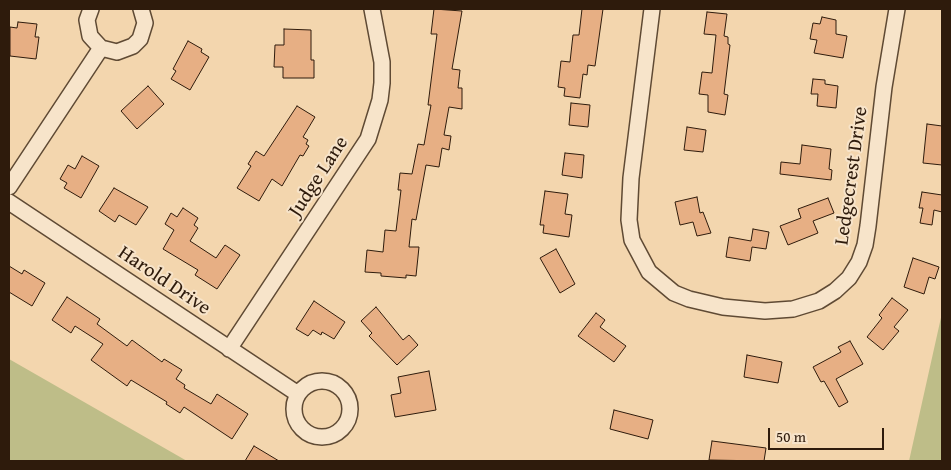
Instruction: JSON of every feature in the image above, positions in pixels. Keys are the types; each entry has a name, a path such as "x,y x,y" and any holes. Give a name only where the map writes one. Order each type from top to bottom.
{"street":[{"path":"91,9 87,20 88,31 93,41 102,48 112,51 123,51 136,43 144,28 141,9"},
{"name":"Judge Lane","path":"229,349 368,139 378,110 382,83 382,62 372,9"},
{"name":"Ledgecrest Drive","path":"652,9 630,186 629,220 632,240 649,272 674,293 703,303 765,311 793,309 819,301 835,291 849,278 859,262 865,245 868,226 881,112 897,9"},
{"path":"9,187 102,48"},
{"name":"Harold Drive","path":"9,202 298,394"}],"shaded area":[{"path":"942,313 942,461 909,461"},
{"path":"9,359 187,461 9,461"}],"building":[{"path":"434,9 462,11 452,69 460,70 458,88 462,88 462,109 449,107 444,135 451,136 449,150 442,148 439,167 426,165 416,220 412,219 409,247 419,247 416,276 406,275 406,278 381,276 381,273 365,272 367,250 383,252 385,230 396,231 401,190 398,190 400,173 412,174 418,144 424,145 431,105 428,105 437,34 431,34"},
{"path":"582,9 603,9 595,66 588,65 587,75 583,74 580,98 564,96 565,88 558,87 561,61 570,62 573,35 579,35"},
{"path":"707,12 727,14 724,36 728,37 728,44 730,45 724,94 728,95 725,115 708,112 708,95 699,94 702,72 712,73 716,35 704,34"},
{"path":"822,17 836,20 836,34 847,36 843,58 814,53 817,40 810,39 813,23 820,24"},
{"path":"18,22 37,24 35,37 39,37 36,59 10,56 10,27 17,28"},
{"path":"284,29 311,30 311,60 314,60 314,78 283,78 283,67 274,67 275,45 284,45"},
{"path":"188,41 202,49 201,52 209,57 190,90 171,79 176,71 173,69"},
{"path":"813,79 825,80 825,84 838,86 836,108 817,106 818,94 811,94"},
{"path":"148,86 164,104 137,129 121,111"},
{"path":"571,103 590,105 588,127 569,125"},
{"path":"297,106 315,117 303,137 308,140 306,144 309,146 303,156 300,155 282,186 272,179 259,201 237,188 251,166 248,164 256,151 264,156"},
{"path":"927,124 942,126 942,165 923,163"},
{"path":"687,127 706,130 703,152 684,150"},
{"path":"802,145 831,149 829,169 832,170 831,180 780,174 781,162 800,164"},
{"path":"565,153 584,155 582,178 562,175"},
{"path":"82,156 99,166 81,198 64,188 67,183 60,179 68,165 75,169"},
{"path":"114,188 148,207 136,225 119,215 115,222 99,211"},
{"path":"545,191 568,194 565,214 572,215 569,237 543,233 544,225 540,225"},
{"path":"922,192 942,195 942,212 934,210 932,225 920,223 923,208 919,208"},
{"path":"697,197 700,213 703,212 711,233 697,236 693,222 680,225 675,202"},
{"path":"828,198 834,213 813,221 818,233 788,245 780,226 801,218 798,209"},
{"path":"183,208 198,218 194,225 198,228 190,241 216,258 225,245 240,255 217,289 195,275 198,270 163,249 174,230 165,224 171,213 177,217"},
{"path":"753,229 769,232 766,249 752,247 750,261 726,257 729,237 751,241"},
{"path":"556,249 575,284 560,293 540,258"},
{"path":"913,258 939,267 935,279 929,277 924,294 904,287"},
{"path":"9,266 22,274 24,270 45,283 32,306 9,292"},
{"path":"67,297 100,319 97,324 127,346 132,340 162,362 164,359 182,370 176,379 185,385 184,388 211,404 217,394 248,414 232,439 184,407 180,413 166,404 167,402 131,380 127,386 91,360 103,344 75,326 71,333 52,320"},
{"path":"892,298 908,310 894,327 899,331 883,350 867,337 882,318 879,315"},
{"path":"314,301 345,322 334,339 322,332 321,335 313,330 308,336 296,329"},
{"path":"376,307 403,340 409,335 418,345 397,365 369,336 372,333 361,321"},
{"path":"596,313 605,320 600,327 626,346 614,362 578,336"},
{"path":"850,341 863,364 836,379 848,402 839,407 824,381 821,382 813,367 841,352 838,347"},
{"path":"747,355 782,362 778,383 744,377"},
{"path":"429,371 436,410 395,417 391,395 401,393 398,377"},
{"path":"614,410 653,420 648,439 610,429"},
{"path":"712,441 766,448 764,461 709,460"},
{"path":"254,446 279,461 245,461"}]}
